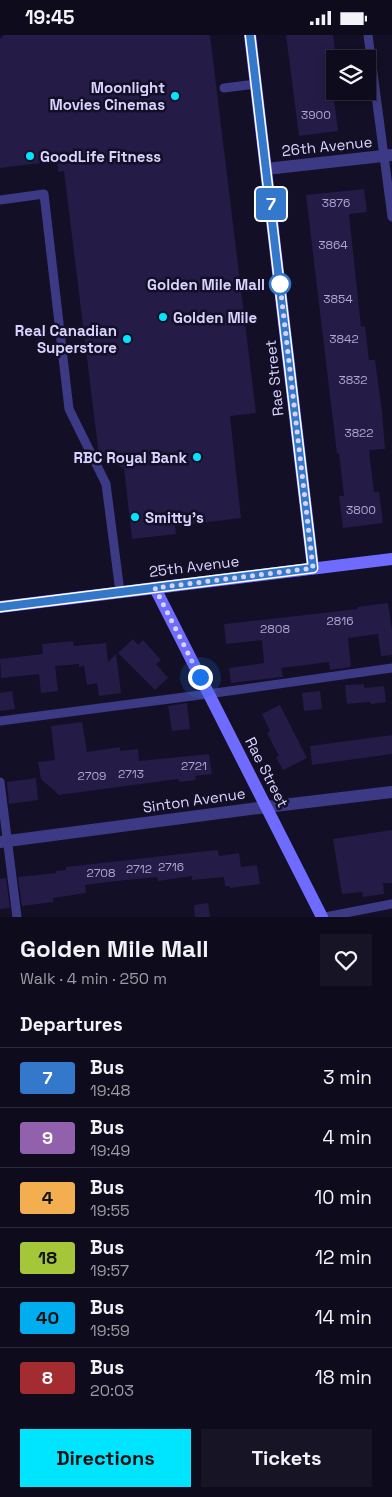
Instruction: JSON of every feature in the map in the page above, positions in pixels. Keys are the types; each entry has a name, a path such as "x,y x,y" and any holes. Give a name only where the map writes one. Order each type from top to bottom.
{"street":[{"name":"Rae Street","path":"250,35 313,568"},
{"name":"26th Avenue","path":"266,169 388,156"},
{"name":"25th Avenue","path":"0,607 392,559"},
{"name":"Rae Street","path":"155,588 324,917"},
{"name":"Sinton Avenue","path":"4,842 392,792"}],"lane":[{"path":"368,35 388,156 392,217"},
{"path":"224,88 256,84"},
{"path":"0,199 44,194 69,409 106,484 120,592"},
{"path":"0,721 392,668"},
{"path":"0,782 4,842 17,917"},
{"path":"324,917 392,904"}],"building":[{"name":"Golden Mile","path":"4,35 210,35 256,413 230,416 241,518 175,526 176,534 132,539 124,468 101,459 99,456 64,171 58,172 57,161 0,168 0,39"},
{"path":"286,35 333,35 335,50 326,50 326,100 334,100 338,131 299,136"},
{"path":"364,189 367,212 349,214 361,327 365,326 369,360 375,360 382,412 385,449 369,450 374,492 379,492 383,523 343,528 339,496 344,496 339,453 337,454 306,195"},
{"path":"388,603 392,631 392,655 381,656 378,634 348,638 351,667 330,670 329,662 281,668 283,677 231,683 229,668 264,663 262,640 226,644 224,624 358,609 357,607"},
{"path":"133,639 138,645 143,640 161,660 156,664 168,678 155,690 118,653"},
{"path":"73,641 74,646 106,643 108,662 116,654 121,693 99,696 97,683 87,685 84,666 79,667 79,664 55,666 58,691 41,693 39,674 1,678 0,659 43,654 42,644"},
{"path":"364,684 364,688 384,686 386,702 347,704 345,685"},
{"path":"12,691 15,709 0,711 0,693"},
{"path":"320,691 322,709 304,711 302,693"},
{"path":"187,703 190,729 172,731 168,706"},
{"path":"280,705 307,758 283,770 276,757 279,756 267,733 270,731 262,714"},
{"path":"82,722 87,752 120,747 120,751 138,749 139,761 209,754 212,774 195,776 196,780 179,782 178,779 59,795 41,779 38,762 55,760 51,726"},
{"path":"392,735 392,754 312,765 310,746"},
{"path":"36,778 38,800 9,804 7,782"},
{"path":"392,830 392,883 383,883 384,894 363,897 362,892 342,894 333,839"},
{"path":"216,850 219,856 239,853 241,867 257,865 260,884 230,888 225,886 224,877 192,880 192,876 158,881 157,877 85,885 86,893 53,898 53,902 22,906 18,877 56,873 56,871 66,870 66,867"},
{"path":"6,878 10,908 0,909 0,879"},
{"path":"208,903 210,917 195,917 194,905"}],"bus line":[{"name":"7","path":"0,607 313,568 250,35"}],"place":[{"name":"Moonlight Movies Cinemas","path":"175,96"},
{"name":"GoodLife Fitness","path":"30,156"},
{"name":"Golden Mile Mall","path":"280,284"},
{"name":"Golden Mile","path":"163,317"},
{"name":"Real Canadian Superstore","path":"127,339"},
{"name":"RBC Royal Bank","path":"197,457"},
{"name":"Smitty's","path":"135,517"}],"route":[{"path":"200,677 155,588 313,568 279,276 280,284"}]}
